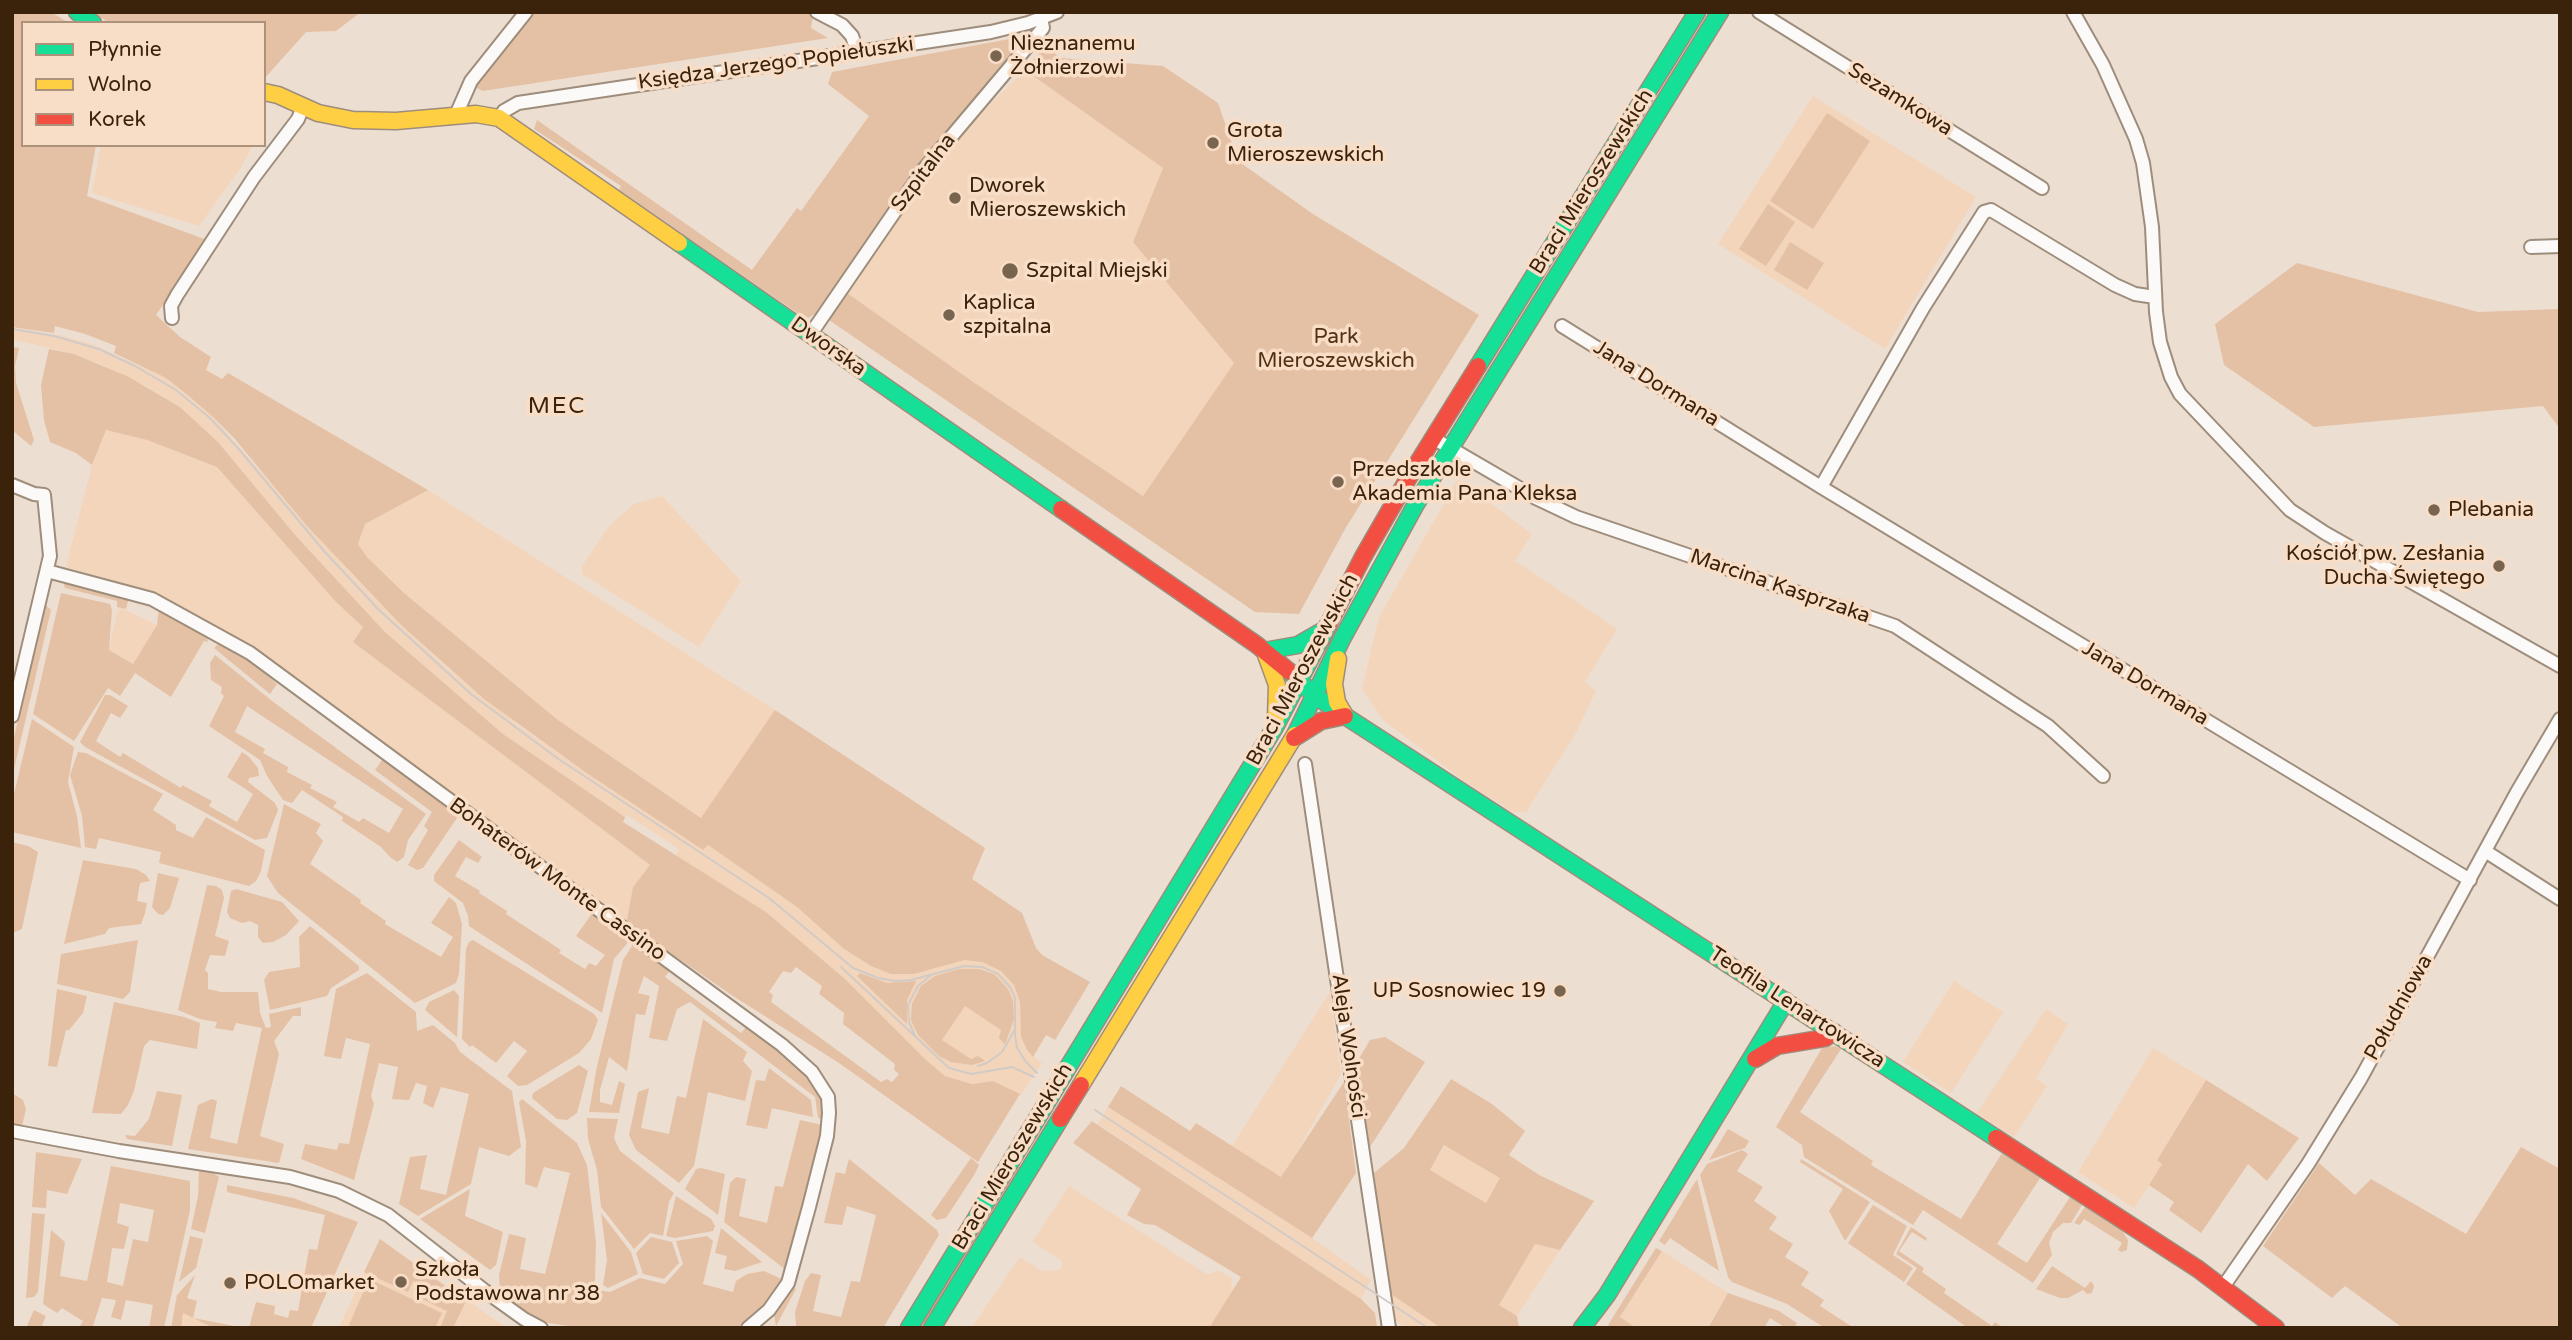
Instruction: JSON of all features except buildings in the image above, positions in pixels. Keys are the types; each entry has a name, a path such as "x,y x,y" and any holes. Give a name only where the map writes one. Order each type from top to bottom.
{"street":[{"path":"456,115 471,81 526,12"},
{"path":"817,12 842,25 852,36 857,51"},
{"name":"Księdza Jerzego Popiełuszki","path":"499,118 504,111 518,103 991,32 1057,12"},
{"name":"Braci Mieroszewskich","path":"909,1328 1275,727 1380,526 1697,12"},
{"name":"Braci Mieroszewskich","path":"932,1328 1294,738 1342,639 1416,504 1720,12"},
{"name":"Sezamkowa","path":"1759,12 2042,188"},
{"path":"2073,12 2103,65 2136,139 2143,163 2152,227 2160,342 2171,377 2180,394 2290,510 2325,533 2560,666"},
{"name":"Szpitalna","path":"810,335 924,169 1044,28 1041,19"},
{"name":"Dworska","path":"266,93 337,118 374,122 476,114 499,118 1264,651 1314,695"},
{"path":"172,318 171,306 177,295 254,177 298,119 303,107"},
{"path":"1821,487 1923,308 1983,212 1991,210 2115,285 2135,294 2155,297"},
{"path":"2531,247 2560,246"},
{"name":"Jana Dormana","path":"1562,326 1821,487 2470,880"},
{"name":"Marcina Kasprzaka","path":"1433,438 1536,498 1576,517 1895,626 2048,726 2103,776"},
{"path":"12,485 44,495 50,539 47,571 12,716"},
{"name":"Bohaterów Monte Cassino","path":"47,571 152,599 250,653 782,1045 812,1072 828,1097 827,1136 794,1269 765,1323 748,1328"},
{"path":"1275,727 1277,685 1264,651 1298,645 1324,630"},
{"path":"1294,738 1321,721 1345,716 1337,702 1334,684 1342,639"},
{"name":"Teofila Lenartowicza","path":"1314,695 2223,1287 2276,1328"},
{"name":"Południowa","path":"2223,1287 2308,1164 2361,1077 2560,719"},
{"name":"Aleja Wolności","path":"1305,764 1389,1328"},
{"path":"2485,851 2560,899"},
{"path":"1581,1328 1607,1295 1786,1001"},
{"path":"1746,1068 1771,1048 1825,1038 1834,1032"},
{"path":"12,1131 290,1177 339,1191 388,1215 485,1292 536,1327"},
{"path":"1027,1134 1043,1145"}],"shaded area":[{"name":"Szpital Miejski","path":"1025,70 1163,168 1134,242 1234,363 1143,496 847,293 948,145"},
{"path":"1813,96 1976,197 1885,349 1718,244"},
{"path":"101,147 252,147 240,169 199,226 92,193"},
{"path":"12,327 92,344 166,378 212,416 355,578 450,670 518,725 588,774 703,850 708,845 797,907 844,949 871,966 941,965 964,960 982,962 1001,971 1014,985 1020,1002 1021,1038 1027,1051 1042,1063 1021,1095 993,1081 972,1084 945,1076 844,978 766,912 675,856 679,849 627,815 625,817 503,734 385,632 296,536 218,442 180,407 146,386 104,366 74,354 12,339"},
{"path":"106,430 147,440 217,467 336,602 363,627 353,641 650,865 633,887 626,925 356,722 246,646 155,594 66,567 92,465"},
{"path":"1458,479 1532,534 1515,561 1617,629 1585,682 1596,691 1576,733 1526,812 1513,812 1463,780 1384,721 1362,689 1379,617"},
{"path":"428,490 775,710 702,818 558,720 404,593 367,557 358,545 365,524"},
{"path":"662,496 741,581 699,647 582,574 582,566 608,527 634,504"},
{"path":"121,608 157,625 133,664 109,650 117,612"},
{"path":"1954,981 2003,1012 1951,1093 1903,1062"},
{"path":"1330,992 1341,1074 1282,1178 1232,1146"},
{"path":"2046,1009 2068,1024 2036,1079 2047,1086 2014,1137 1977,1113"},
{"path":"2153,1048 2206,1080 2157,1159 2163,1164 2134,1208 2078,1172"},
{"path":"1108,1107 1312,1238 1371,1280 1361,1299 1098,1124"},
{"path":"1445,1145 1501,1178 1486,1203 1430,1170"},
{"path":"1069,1186 1205,1273 1211,1274 1218,1270 1232,1278 1231,1294 1209,1328 971,1328 1020,1257 1042,1271 1062,1268 1062,1261 1032,1242"},
{"name":"Szkoła Podstawowa nr 38","path":"380,1239 504,1326 505,1328 339,1328"},
{"path":"1535,1244 1560,1250 1517,1316 1499,1305"},
{"path":"1662,1251 1728,1293 1707,1328 1636,1328 1620,1318"},
{"path":"1388,1292 1441,1328 1406,1328 1393,1319"},
{"path":"183,1313 214,1328 181,1328"}],"green space":[{"path":"12,12 51,12 66,21 21,21 21,147 96,147 87,196 207,240 156,315 180,337 211,357 206,370 222,379 228,373 428,490 365,524 358,544 367,557 404,593 558,720 701,818 775,710 985,848 972,879 1022,913 1036,948 1042,955 1090,982 1055,1040 1046,1035 1033,1057 1027,1050 1021,1037 1020,1002 1014,985 1001,971 982,962 964,960 914,974 891,974 871,966 844,949 797,907 708,845 703,850 588,774 484,699 400,624 307,526 234,438 166,378 114,353 116,346 85,334 55,326 54,333 12,327"},
{"path":"93,12 361,12 336,31 306,32 266,77 266,21 106,21"},
{"path":"533,12 806,12 813,16 811,28 828,38 483,91 477,88 477,82"},
{"path":"1020,37 1024,43 928,153 815,314 808,318 619,190 621,186 534,129 537,120 752,270 797,208 801,211 869,116 828,84 832,72"},
{"name":"Park Mieroszewskich","path":"1046,44 1060,58 1163,66 1218,103 1238,161 1313,214 1479,315 1345,529 1299,614 1255,612 829,320 847,293 1143,496 1234,363 1133,242 1163,168 1025,70"},
{"path":"1827,113 1870,141 1813,229 1770,201"},
{"path":"1768,204 1795,222 1766,266 1739,249"},
{"path":"1790,242 1824,263 1807,290 1774,270"},
{"path":"2297,263 2478,312 2560,309 2560,429 2543,406 2314,427 2224,365 2215,324"},
{"path":"12,347 19,348 15,366 16,383 34,440 31,446 12,430"},
{"path":"49,349 74,354 129,377 180,407 218,442 296,536 385,632 503,734 625,817 623,822 766,912 844,978 945,1076 972,1084 993,1081 1020,1094 978,1162 839,1063 733,996 633,927 626,925 633,887 650,865 353,642 363,627 336,602 217,467 147,440 106,430 92,465 76,453 50,442 44,420 41,385","holes":["796,967 822,986 819,994 844,1013 843,1024 895,1064 894,1070 899,1074 892,1082 887,1079 881,1082 771,1002 773,995 769,992 783,971 791,973"]},
{"path":"63,581 129,597 126,609 117,607 117,601 65,588"},
{"path":"61,593 110,604 112,610 109,650 133,664 157,625 159,609 206,633 208,642 204,641 171,697 135,673 120,696 108,688 74,741 33,714"},
{"path":"45,604 51,610 12,778 12,746"},
{"path":"224,643 246,657 277,684 270,694 214,648"},
{"path":"215,655 276,704 426,814 408,840 404,857 397,862 381,847 342,821 343,817 302,790 292,803 283,800 260,760 209,726 224,696 221,693 222,687 211,680 210,663","holes":["247,706 403,809 389,833 363,818 359,822 333,807 337,802 310,788 312,785 287,772 288,767 263,753 265,749 235,732"]},
{"path":"105,695 110,695 128,706 120,718 111,713 96,741 120,757 123,753 181,788 182,785 212,801 209,806 237,822 253,794 227,777 242,752 249,757 258,768 259,776 249,778 248,782 275,803 278,810 267,838 255,840 85,747 80,742"},
{"path":"32,719 74,747 68,782 77,816 81,848 12,832 12,802"},
{"path":"78,752 86,753 163,794 153,810 176,825 176,830 193,838 206,817 265,850 256,881 249,886 159,863 161,852 99,838 96,849 85,847 82,816 70,775"},
{"path":"384,757 453,808 457,818 423,868 417,870 408,865 428,830 424,826 432,812 375,770"},
{"path":"284,804 321,824 316,833 323,841 310,864 361,900 360,903 386,921 385,924 441,957 453,937 431,923 449,897 456,903 462,924 456,983 415,1003 278,893 267,876"},
{"path":"459,840 482,857 478,863 466,857 455,876 480,891 479,893 507,911 506,914 585,969 589,963 596,966 605,955 576,936 593,912 630,940 614,959 602,1013 469,926 463,903 434,881 434,875"},
{"path":"12,842 38,852 22,929 12,933"},
{"path":"83,860 136,869 146,875 150,881 140,883 137,901 147,903 141,924 109,928 105,934 64,944"},
{"path":"158,873 179,878 170,908 163,915 158,914 152,907"},
{"path":"207,885 222,890 224,898 215,936 229,941 225,956 210,955 205,970 208,973 208,989 221,992 258,992 260,1013 266,1028 271,1027 269,1014 301,1007 301,1016 293,1016 274,1041 279,1054 260,1136 284,1144 279,1163 188,1149 198,1105 212,1099 217,1101 210,1138 237,1144 262,1028 236,1023 233,1031 215,1028 217,1022 200,1019 178,1010"},
{"path":"236,889 282,902 299,921 286,935 273,942 263,943 258,937 258,925 230,918 227,912 231,891"},
{"path":"310,926 359,966 359,970 331,988 327,996 270,1010 264,980 269,972 300,967 299,937"},
{"path":"138,940 130,992 123,999 57,984 61,954"},
{"path":"473,940 594,1014 598,1020 591,1039 579,1053 527,1085 518,1086 507,1076 527,1051 514,1041 496,1063 462,1039 466,949"},
{"path":"634,943 670,970 665,977 741,1033 748,1025 813,1080 823,1095 825,1119 818,1118 815,1097 690,1002 677,1009 667,1041 649,1038 659,986 644,976 638,993 650,996 645,1015 636,1014 627,1071 609,1057 600,1090 600,1102 612,1105 619,1081 625,1084 619,1113 589,1112 597,1066 623,960"},
{"path":"959,969 979,969 994,974 1008,989 1013,1001 1014,1019 1005,1044 999,1038 1001,1030 965,1006 942,1040 971,1059 978,1056 985,1061 972,1065 951,1062 939,1056 918,1035 911,1020 912,1004 921,986 935,976"},
{"path":"367,973 416,1012 417,1031 433,1025 455,1043 460,1052 512,1091 521,1147 509,1156 479,1147 471,1184 418,1216 399,1204 410,1157 427,1155 420,1189 446,1195 469,1094 441,1087 433,1108 423,1103 427,1086 416,1083 409,1100 392,1099 398,1067 379,1063 371,1096 374,1104 354,1180 301,1159 305,1144 337,1150 339,1143 349,1144 370,1044 346,1038 341,1059 324,1056 336,989"},
{"path":"860,973 887,983 916,981 907,1000 907,1024 857,976"},
{"path":"57,989 87,996 83,1013 69,1030 66,1030 57,1067 48,1066"},
{"path":"454,990 459,996 457,1037 425,1010 429,1002"},
{"path":"114,1002 200,1023 197,1049 150,1040 144,1046 134,1091 121,1114 92,1113"},
{"path":"703,1019 747,1052 743,1061 752,1071 745,1101 708,1092 694,1166 679,1183 636,1150 629,1135 638,1092 649,1088 641,1128 669,1134 677,1096 686,1098"},
{"path":"1385,1037 1425,1062 1370,1147 1357,1062 1370,1040"},
{"path":"1835,1046 1841,1049 1800,1112 1873,1161 1871,1165 1961,1219 2002,1153 2040,1178 1997,1244 2027,1263 2070,1197 2082,1205 2071,1223 2063,1223 2053,1232 2049,1243 2052,1255 2033,1283 1923,1210 1913,1225 1804,1157 1802,1145 1776,1127 1822,1048"},
{"path":"579,1065 588,1071 577,1113 567,1120 557,1119 532,1098 533,1093"},
{"path":"769,1068 811,1100 813,1117 772,1108 767,1129 746,1125 756,1080 765,1081"},
{"path":"1451,1079 1492,1104 1525,1131 1509,1155 1539,1175 1594,1201 1560,1250 1535,1244 1499,1305 1517,1316 1519,1328 1441,1328 1388,1292 1374,1173 1404,1148","holes":["1444,1145 1500,1178 1486,1203 1430,1170"]},
{"path":"2206,1080 2299,1138 2267,1181 2248,1164 2201,1233 2169,1210 2174,1202 2149,1185 2162,1164 2157,1160"},
{"path":"1344,1082 1356,1173 1312,1238 1108,1107 1121,1086 1190,1131 1196,1123 1281,1177"},
{"path":"157,1091 182,1095 172,1146 127,1139 125,1135 135,1136 149,1119"},
{"path":"12,1093 23,1100 26,1109 22,1126 12,1124"},
{"path":"522,1099 577,1143 587,1165 596,1242 595,1279 592,1289 610,1292 640,1278 665,1284 683,1264 676,1241 707,1236 713,1241 703,1284 733,1292 736,1281 747,1274 764,1271 784,1280 762,1309 746,1323 734,1328 582,1328 542,1322 500,1296 499,1275 509,1234 526,1238 520,1269 545,1274 570,1173 544,1167 537,1188 525,1184 526,1141 519,1102"},
{"path":"587,1118 618,1119 614,1138 620,1151 674,1193 669,1202 663,1236 650,1233 634,1249 601,1207 597,1170 588,1139"},
{"path":"800,1120 822,1125 786,1270 724,1222 730,1183 736,1177 746,1179 739,1216 767,1223 775,1186 783,1187"},
{"path":"1092,1121 1361,1299 1375,1313 1377,1328 1209,1328 1241,1277 1155,1225 1144,1224 1127,1215 1141,1189 1073,1143"},
{"path":"1728,1129 1749,1141 1745,1148 1709,1160"},
{"path":"2521,1147 2560,1169 2560,1328 2403,1328 2345,1286 2332,1298 2263,1246 2319,1163 2355,1195 2371,1179 2466,1234"},
{"path":"1742,1150 1748,1154 1737,1171 1763,1187 1754,1201 1777,1217 1769,1229 1793,1244 1785,1257 1809,1272 1801,1285 1824,1300 1820,1306 1854,1328 1825,1328 1787,1304 1732,1282 1728,1277 1700,1175 1707,1164"},
{"path":"36,1152 82,1159 67,1194 47,1190 46,1208 32,1207"},
{"path":"971,1158 979,1165 974,1175 946,1218 937,1220 931,1215"},
{"path":"849,1159 937,1230 939,1235 883,1328 799,1328 796,1326 795,1312 805,1281 811,1273 821,1275 813,1311 841,1317 851,1281 860,1282 876,1215 847,1206 842,1225 824,1223 836,1172 845,1174"},
{"path":"1801,1159 1870,1202 1845,1241 1829,1211 1843,1189 1800,1162"},
{"path":"1017,1164 1023,1167 926,1328 916,1328"},
{"path":"111,1166 190,1181 190,1210 164,1328 149,1328 153,1305 126,1300 121,1320 111,1317 116,1300 102,1298 93,1326 84,1328 80,1326 83,1321 62,1308 57,1313 43,1304 51,1230 65,1242 60,1276 87,1281","holes":["120,1203 154,1210 148,1242 133,1239 123,1286 107,1282 112,1248 124,1249 129,1227 117,1223"]},
{"path":"696,1169 725,1174 718,1215 685,1189"},
{"path":"199,1170 212,1172 219,1177 205,1233 191,1229 198,1196"},
{"path":"1697,1179 1719,1271 1670,1238 1665,1245 1659,1241"},
{"path":"227,1185 293,1198 358,1222 311,1328 249,1328 256,1302 275,1306 274,1314 288,1318 290,1310 298,1311 309,1249 317,1250 325,1215 227,1192"},
{"path":"470,1189 465,1216 503,1232 496,1265 490,1270 420,1219"},
{"path":"676,1196 711,1219 715,1226 713,1231 675,1238 666,1236"},
{"path":"1873,1205 1907,1226 1893,1255 1913,1268 1904,1282 1848,1243"},
{"path":"2085,1207 2122,1231 2128,1240 2127,1250 2118,1250 2122,1243 2084,1219 2080,1225 2074,1223"},
{"path":"32,1213 45,1214 38,1292 34,1297 26,1298"},
{"path":"601,1213 631,1252 638,1274 608,1288 603,1285 607,1260"},
{"path":"1911,1227 1927,1238 1926,1241 1912,1232 1899,1251 1924,1268 1922,1272 1946,1289 1944,1293 1992,1326 1995,1322 2003,1328 1968,1328 1906,1284 1917,1268 1896,1254"},
{"path":"721,1228 762,1262 735,1271 724,1269 727,1256 715,1253"},
{"path":"190,1236 203,1239 196,1268 179,1282"},
{"path":"651,1237 672,1242 679,1263 664,1279 643,1274 636,1253"},
{"path":"380,1239 466,1301 453,1328 440,1328 447,1311 414,1295 419,1283 413,1281 408,1292 364,1272"},
{"path":"1656,1248 1662,1251 1620,1317 1636,1328 1613,1328 1608,1325"},
{"path":"2052,1266 2085,1288 2091,1281 2094,1286 2092,1293 2087,1294 2083,1290 2068,1298 2060,1298 2036,1289"},
{"path":"195,1275 187,1298 197,1301 193,1318 183,1313 181,1328 171,1328 177,1295"},
{"path":"369,1279 442,1313 435,1328 356,1328 349,1325"},
{"path":"792,1285 796,1289 776,1326 774,1314"},
{"path":"1728,1293 1779,1311 1797,1323 1794,1328 1786,1328 1770,1318 1764,1328 1708,1328"},
{"path":"34,1310 46,1316 42,1325 46,1328 26,1328"},
{"path":"194,1318 245,1328 214,1328"}],"tram line":[{"path":"12,329 54,336 99,349 176,390 210,418 237,447 324,551 379,610 471,694 557,758 769,898 853,968 878,978 896,981 911,980 964,966 982,967 998,974 1010,987 1015,998 1017,1048 1037,1073"},
{"path":"841,967 949,1068 971,1074 1012,1067 1034,1077"},
{"path":"915,1036 909,1022 908,1005 918,986 930,976"},
{"path":"978,1066 1002,1052 1014,1031"},
{"path":"1095,1110 1428,1328"}],"traffic: fast":[{"path":"77,12 90,21"},
{"path":"1478,366 1697,12"},
{"path":"1295,735 1342,639 1416,504 1720,12"},
{"path":"679,243 1061,509"},
{"path":"1067,1069 1275,727 1328,625"},
{"path":"1264,651 1298,645 1324,630"},
{"path":"1290,672 1314,695 1345,716 1996,1138"},
{"path":"1582,1328 1607,1295 1786,1001"},
{"path":"1038,1117 1067,1069"},
{"path":"909,1328 1038,1117"},
{"path":"932,1328 1060,1119"}],"traffic: slow":[{"path":"266,92 318,113 353,120 396,121 476,114 499,118 679,243"},
{"path":"1265,652 1277,685 1276,718"},
{"path":"1338,659 1334,684 1337,702 1344,714"},
{"path":"1081,1085 1295,735"}],"traffic: jam":[{"path":"1328,625 1409,477 1478,366"},
{"path":"1061,509 1257,645 1290,672"},
{"path":"1294,738 1321,721 1345,716"},
{"path":"1755,1059 1777,1046 1825,1038 1834,1032"},
{"path":"1060,1119 1081,1085"},
{"path":"1996,1138 2198,1269 2276,1328"}],"place":[{"name":"Nieznanemu Żołnierzowi","path":"996,56"},
{"name":"Grota Mieroszewskich","path":"1213,143"},
{"name":"Dworek Mieroszewskich","path":"955,198"},
{"name":"Szpital Miejski","path":"1010,271"},
{"name":"Kaplica szpitalna","path":"949,315"},
{"name":"Przedszkole Akademia Pana Kleksa","path":"1338,482"},
{"name":"Plebania","path":"2434,510"},
{"name":"Kościół pw. Zesłania Ducha Świętego","path":"2499,566"},
{"name":"UP Sosnowiec 19","path":"1560,991"},
{"name":"Szkoła Podstawowa nr 38","path":"401,1282"},
{"name":"POLOmarket","path":"230,1283"}],"district":[{"name":"MEC","path":"557,407"}]}
